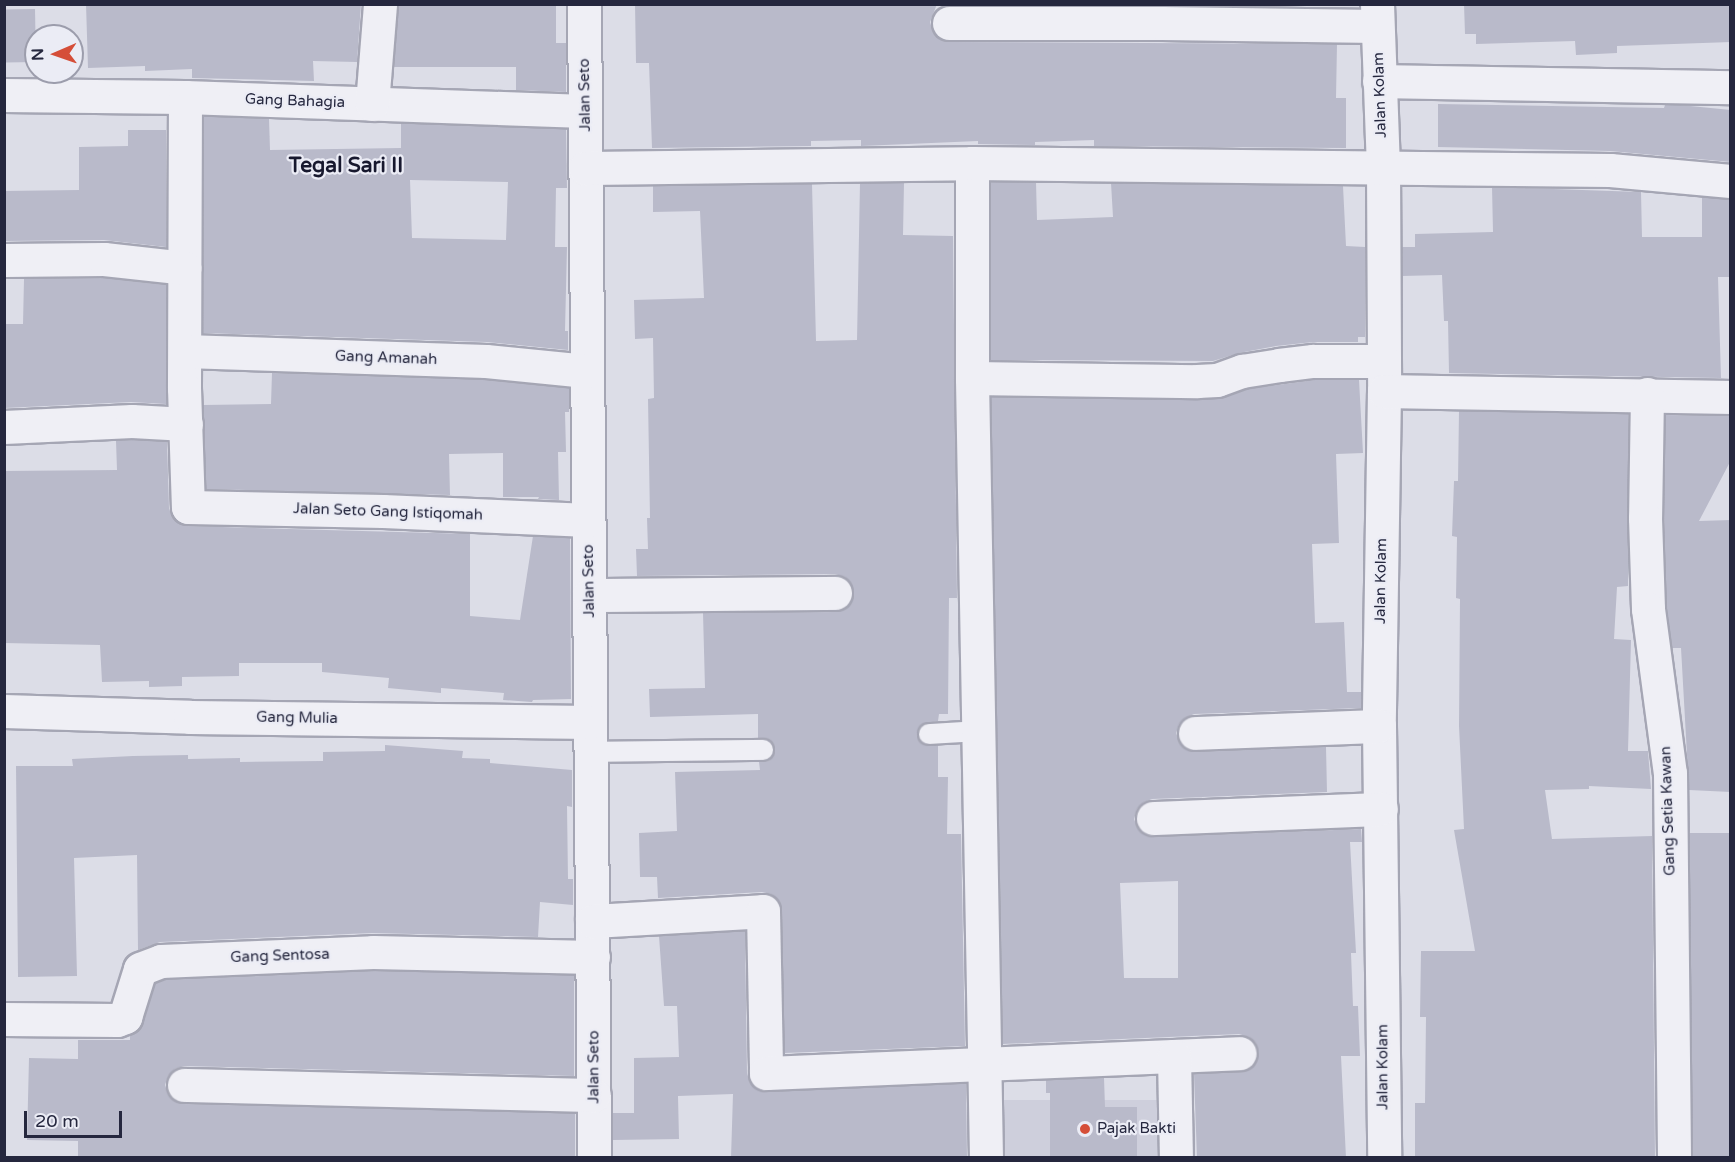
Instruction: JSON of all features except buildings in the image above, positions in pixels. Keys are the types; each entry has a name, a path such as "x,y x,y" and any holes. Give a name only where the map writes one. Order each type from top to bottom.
{"street":[{"path":"372,104 380,4"},
{"name":"Jalan Seto","path":"584,4 594,1158"},
{"path":"949,23 1162,22 1377,15"},
{"name":"Jalan Kolam","path":"1377,15 1383,167 1384,376 1379,726 1384,1158"},
{"path":"1380,81 1731,87"},
{"name":"Gang Bahagia","path":"4,95 185,97 585,111"},
{"path":"4,427 132,421 186,424 185,97"},
{"path":"972,163 972,378 986,1158"},
{"path":"585,168 972,163 1383,167 1610,170 1731,181"},
{"path":"4,260 104,259 185,268"},
{"name":"Gang Amanah","path":"185,351 486,361 587,371"},
{"path":"972,378 1197,381 1217,380 1242,371 1279,364 1313,361 1384,376 1647,394 1731,397"},
{"name":"Gang Setia Kawan","path":"1647,394 1645,518 1648,609 1670,773 1674,1158"},
{"name":"Jalan Seto Gang Istiqomah","path":"186,424 188,507 383,511 588,520"},
{"path":"589,596 835,593"},
{"name":"Gang Mulia","path":"4,711 202,717 590,737"},
{"path":"1195,733 1379,726"},
{"path":"1153,819 1381,809"},
{"path":"592,921 763,911 766,1072 1240,1053"},
{"name":"Gang Sentosa","path":"4,1019 117,1020 125,1017 140,969 161,961 373,952 593,957"},
{"path":"1174,1056 1176,1158"},
{"path":"184,1085 594,1095"}],"lane":[{"path":"929,734 978,731"},
{"path":"590,737 763,750"}],"shaded area":[{"name":"Pajak Bakti","path":"1003,1100 1166,1100 1166,1158 1003,1158"}],"place":[{"name":"Pajak Bakti","path":"1085,1129"}],"district":[{"name":"Tegal Sari II","path":"346,166"}]}
